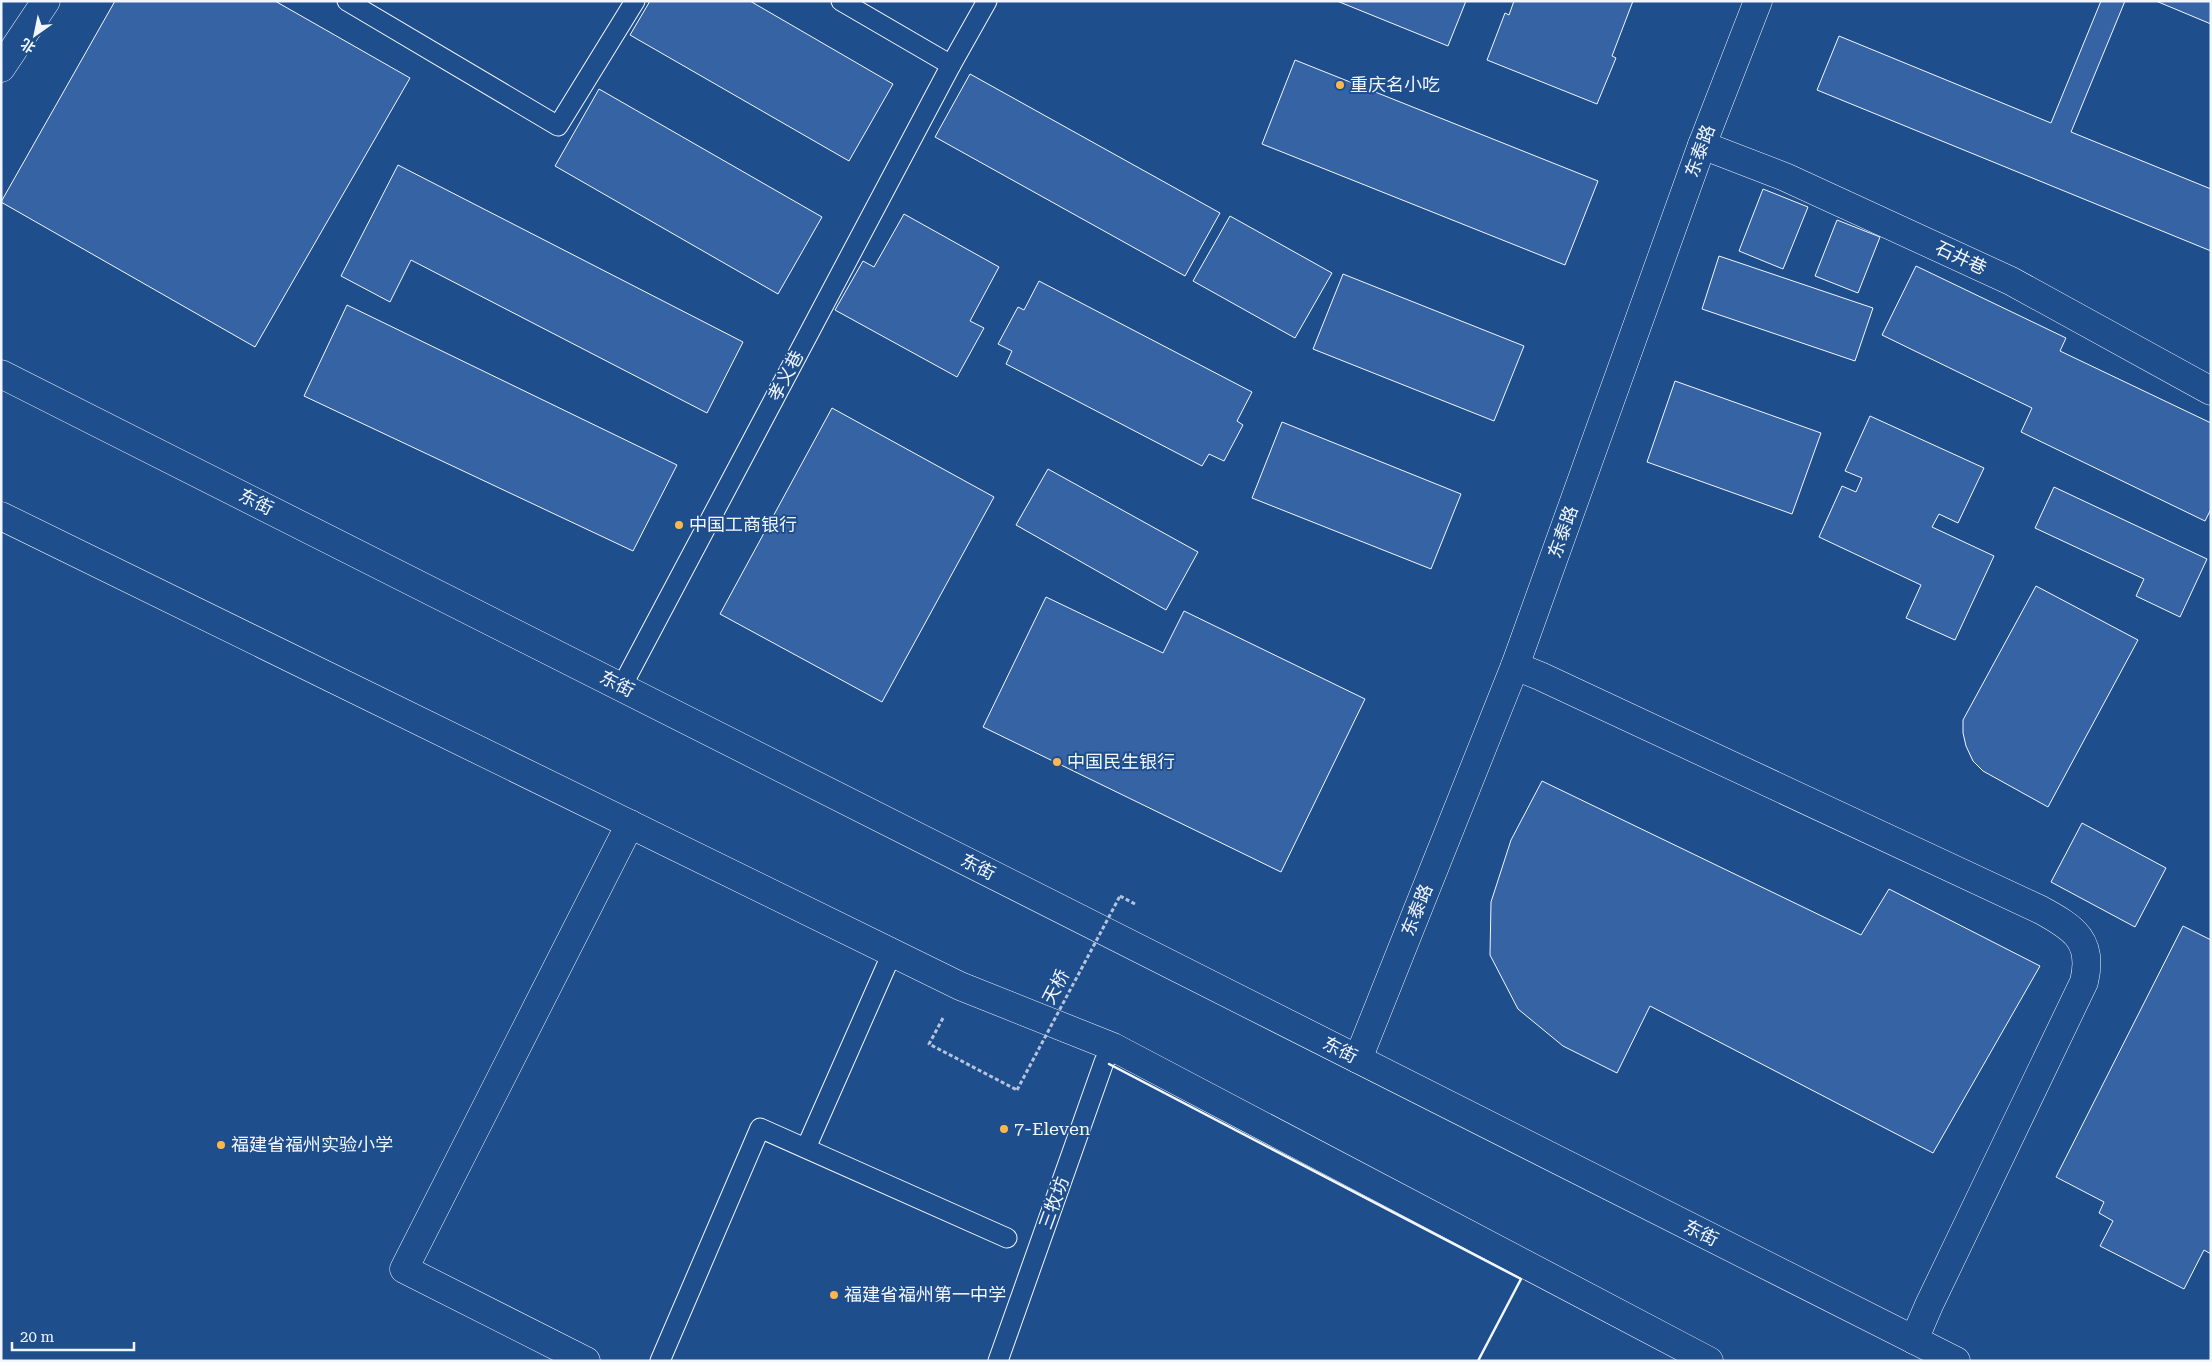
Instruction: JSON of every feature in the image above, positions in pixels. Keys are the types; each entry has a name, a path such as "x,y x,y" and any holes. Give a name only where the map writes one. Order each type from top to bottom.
{"main road":[{"path":"1,68 46,1"},
{"name":"东泰路","path":"1358,1059 1515,666 1702,145 1758,1"},
{"name":"石井巷","path":"1702,145 1785,177 2011,281 2211,391"},
{"name":"东街","path":"1,374 1956,1361"},
{"path":"1,516 960,986 1113,1047 1709,1361"},
{"path":"1515,666 1549,680 2041,910 2064,922 2081,937 2088,967 2084,982 1929,1304 1914,1340"},
{"path":"586,1361 404,1269 630,824"}],"lane":[{"path":"347,1 558,126 635,1"},
{"path":"841,1 951,66"},
{"name":"孝义巷","path":"622,686 987,1"},
{"path":"806,1148 892,953"},
{"name":"三牧坊","path":"998,1361 1104,1062 1113,1047"},
{"path":"660,1361 760,1128 1007,1238"}],"path":[{"name":"天桥","path":"960,986 929,1044 1017,1090 1120,896"}],"building":[{"path":"115,1 275,1 410,78 255,347 1,202"},
{"path":"650,1 750,1 893,84 849,161 630,35"},
{"path":"1337,1 1466,1 1448,46"},
{"path":"1514,1 1633,1 1612,56 1616,58 1597,104 1487,60 1505,13 1509,15"},
{"path":"2101,1 2125,1 2071,132 2211,189 2211,251 1817,90 1839,36 2051,123"},
{"path":"2156,1 2211,1 2211,24"},
{"path":"1295,60 1598,181 1565,265 1262,144"},
{"path":"970,74 1220,213 1185,276 935,137"},
{"path":"599,89 822,217 778,294 555,166"},
{"path":"398,165 743,342 707,413 411,260 390,302 341,276"},
{"path":"1763,189 1808,207 1783,269 1739,251"},
{"path":"904,214 999,267 970,321 984,328 957,377 835,310 863,261 874,267"},
{"path":"1230,216 1332,273 1295,338 1193,281"},
{"path":"1837,220 1880,237 1858,293 1815,276"},
{"path":"1719,256 1873,308 1855,361 1702,309"},
{"path":"1916,266 2066,338 2060,351 2211,423 2211,509 2205,521 2021,432 2032,408 1882,335"},
{"path":"1343,274 1524,346 1494,421 1313,349"},
{"path":"1039,281 1252,392 1237,421 1243,425 1224,461 1209,454 1202,466 1006,364 1012,351 998,344 1018,307 1024,310"},
{"path":"347,305 677,465 633,551 304,396"},
{"path":"1675,381 1821,433 1792,514 1647,462"},
{"path":"832,408 994,497 882,702 720,614"},
{"path":"1870,416 1984,468 1958,523 1939,514 1932,527 1994,556 1955,640 1906,618 1921,585 1819,537 1842,486 1856,492 1862,478 1845,471"},
{"path":"1282,422 1461,494 1431,569 1252,498"},
{"path":"1048,469 1198,552 1166,610 1016,525"},
{"path":"2054,487 2207,559 2180,617 2136,596 2144,579 2035,528"},
{"path":"2036,586 2138,640 2048,807 1983,771 1973,761 1966,746 1963,733 1963,720"},
{"path":"1046,597 1163,653 1184,611 1365,699 1281,872 983,727"},
{"path":"1542,781 1861,935 1889,889 2040,966 1933,1153 1650,1006 1617,1073 1563,1046 1518,1009 1490,955 1491,902 1511,840"},
{"path":"2082,823 2166,868 2135,927 2051,882"},
{"path":"2183,926 2211,940 2211,1254 2204,1250 2184,1289 2100,1246 2113,1221 2099,1213 2104,1202 2056,1177"}],"wall":[{"path":"1109,1064 1521,1279 1478,1361"}],"place":[{"name":"重庆名小吃","path":"1340,85"},
{"name":"中国工商银行","path":"679,525"},
{"name":"中国民生银行","path":"1057,762"},
{"name":"7-Eleven","path":"1004,1129"},
{"name":"福建省福州实验小学","path":"221,1145"},
{"name":"福建省福州第一中学","path":"834,1295"}]}
